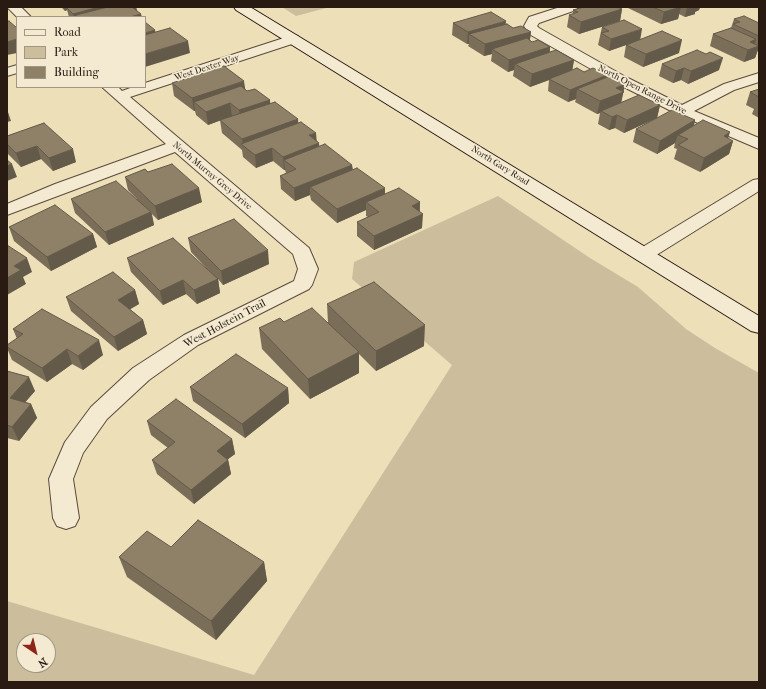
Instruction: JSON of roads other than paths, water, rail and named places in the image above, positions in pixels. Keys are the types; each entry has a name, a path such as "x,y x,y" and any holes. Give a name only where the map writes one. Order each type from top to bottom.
{"main road":[{"name":"North Gary Road","path":"240,7 759,326"}],"street":[{"path":"13,7 24,16"},
{"name":"North Open Range Drive","path":"572,7 534,20 530,26 534,31 619,79 682,110 759,144"},
{"name":"West Dexter Way","path":"146,83 293,39"},
{"path":"682,110 730,87 759,77"},
{"name":"West Dexter Way","path":"115,92 128,88"},
{"name":"North Murray Grey Drive","path":"115,92 176,146 302,252 308,269"},
{"path":"7,210 61,188 176,146"},
{"path":"643,255 759,184"},
{"name":"West Holstein Trail","path":"66,518 61,479 73,449 99,413 141,374 191,340 302,285 308,269"}]}
